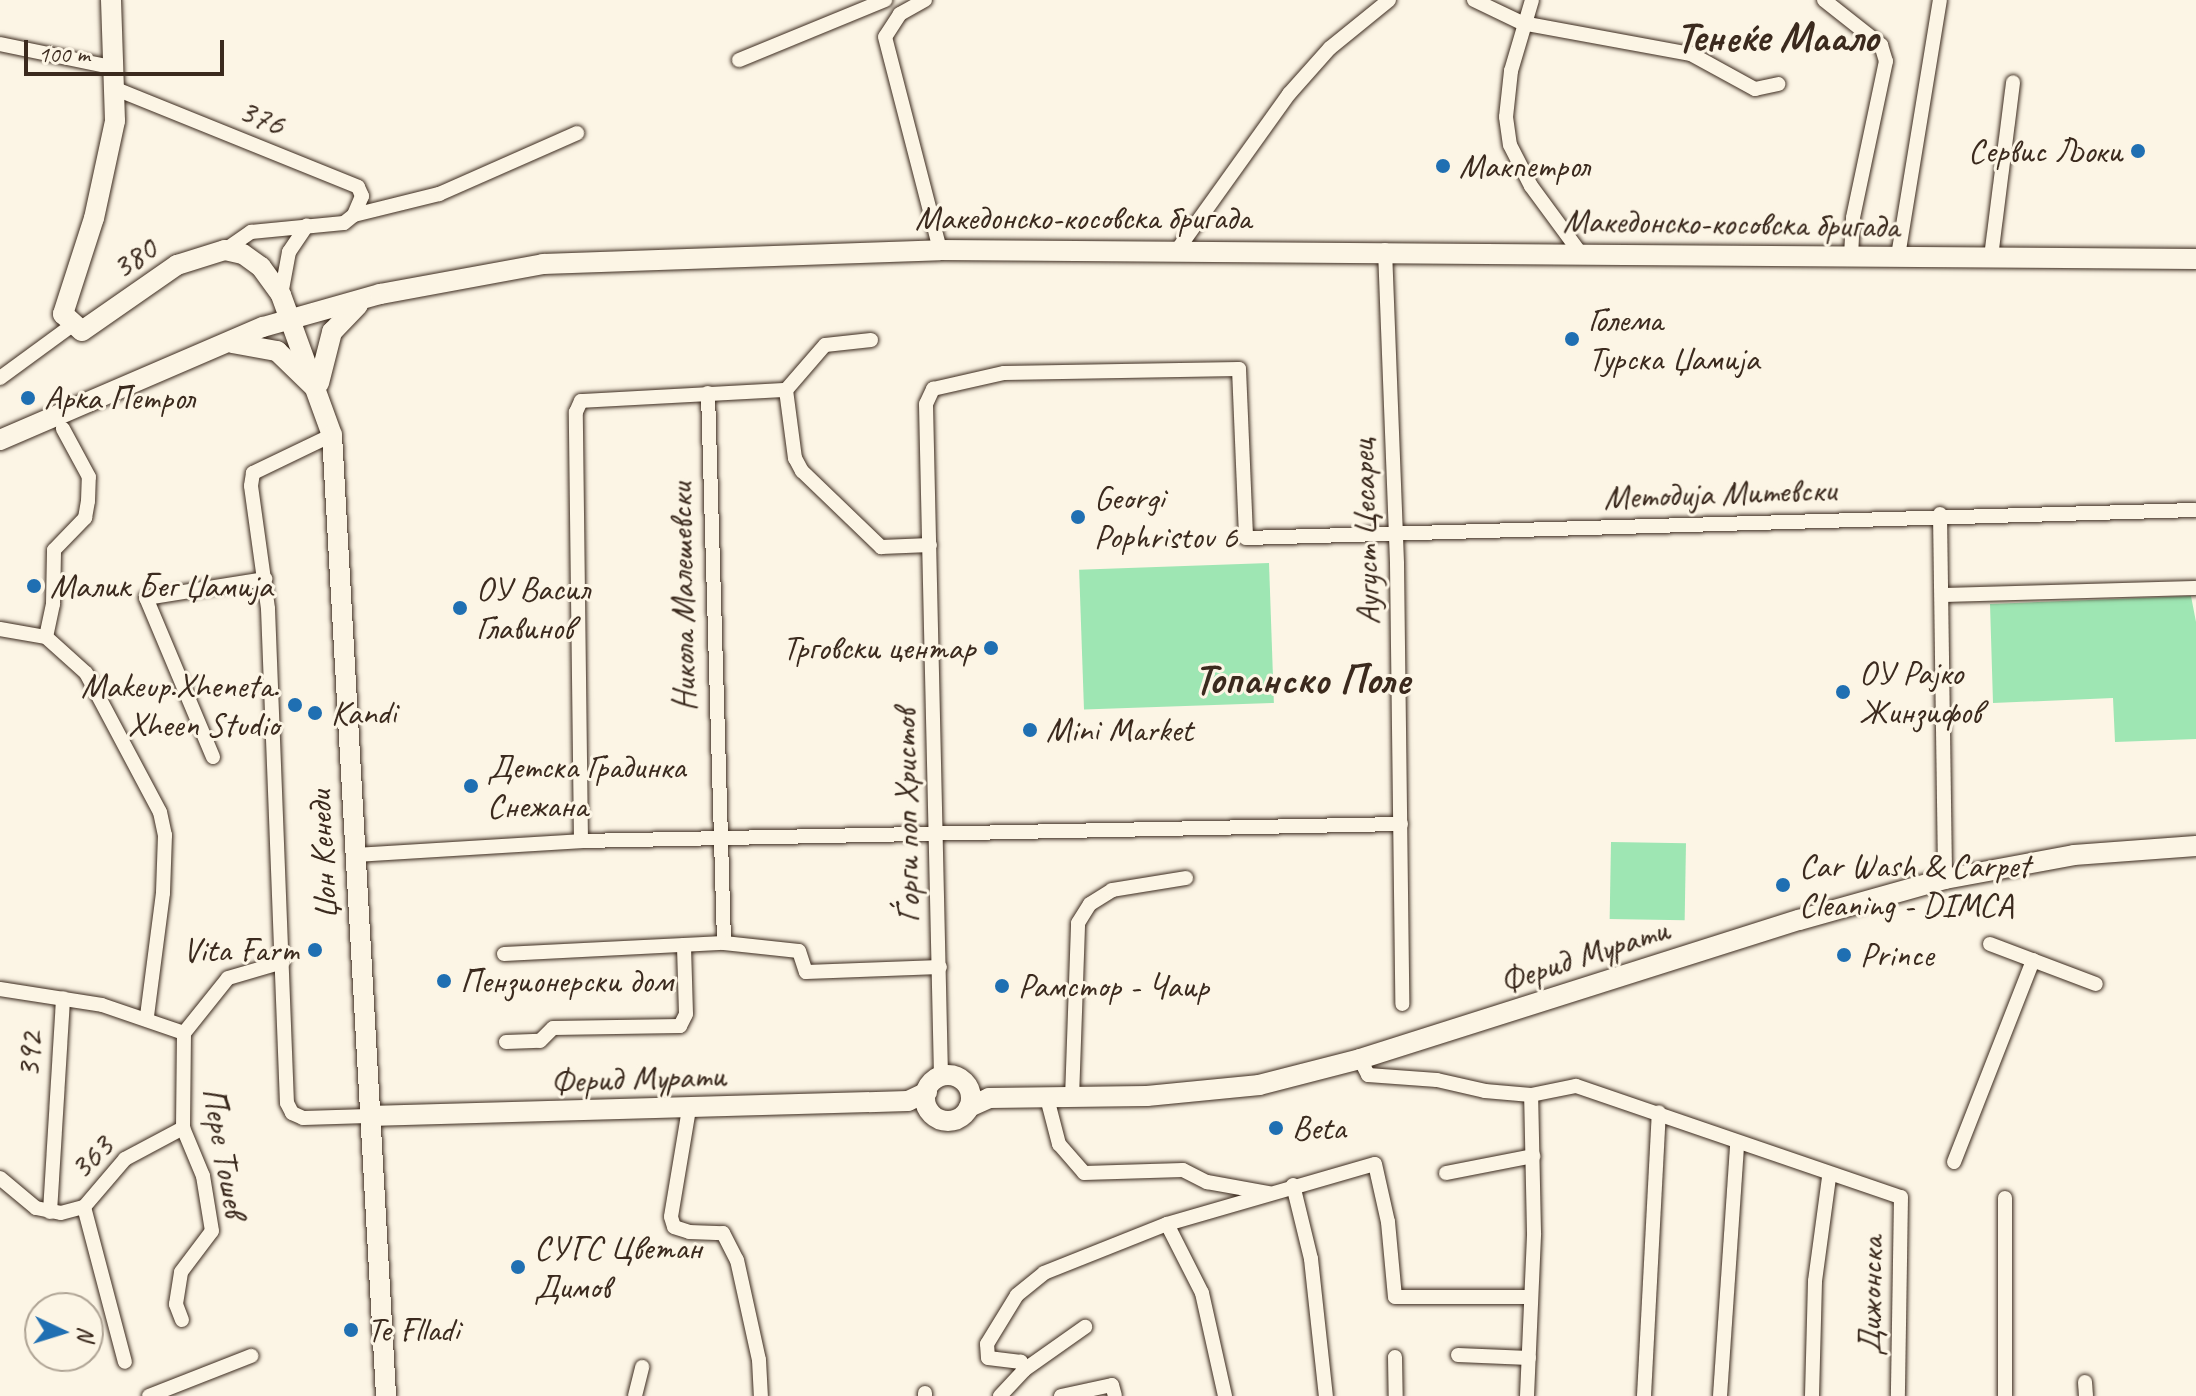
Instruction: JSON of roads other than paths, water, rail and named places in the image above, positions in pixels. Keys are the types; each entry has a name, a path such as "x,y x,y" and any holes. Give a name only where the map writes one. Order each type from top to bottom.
{"street":[{"path":"71,326 63,304 106,169 116,78 111,0"},
{"path":"739,60 885,0"},
{"path":"925,0 900,14 885,37 940,250"},
{"path":"1178,249 1289,94 1330,48 1389,0"},
{"path":"1474,0 1522,23 1691,54 1755,89 1778,84"},
{"path":"1532,0 1522,23 1506,117 1510,145 1531,186 1581,254"},
{"path":"1824,0 1881,45 1886,61 1853,218 1851,255"},
{"path":"1898,256 1940,0"},
{"path":"0,44 116,78"},
{"name":"376","path":"116,78 358,187 362,196 354,215"},
{"path":"1991,257 2013,82"},
{"path":"225,250 251,232 344,223 354,215 439,194 577,133"},
{"path":"281,295 289,252 307,225"},
{"name":"Македонско-косовска бригада","path":"0,440 212,345 291,318 370,297 543,264 940,250 1178,249 2196,259"},
{"path":"225,250 252,259 281,295 291,318"},
{"name":"380","path":"0,378 71,326 82,331 92,327 168,270 225,250"},
{"name":"Аугуст Цесарец","path":"1385,250 1396,537 1402,1004"},
{"path":"212,345 272,348 318,391 332,332 370,297"},
{"name":"Џон Кенеди","path":"291,318 332,435 386,1396"},
{"path":"871,340 825,345 786,390 791,441 802,471 881,547 930,545"},
{"name":"Методија Митевски","path":"933,389 1004,373 1239,369 1246,538 1396,537 1940,514 2196,510"},
{"name":"Ѓорги поп Христов","path":"933,389 926,404 940,967 944,1051 965,1089"},
{"path":"581,841 576,412 581,401 786,390"},
{"name":"Никола Малешевски","path":"708,393 718,838 724,943"},
{"path":"46,637 53,604 54,550 85,518 88,501 89,477 63,429"},
{"path":"332,435 253,473 265,579 288,1109 303,1118 369,1116"},
{"path":"1940,514 1945,879"},
{"path":"213,757 146,598 265,579"},
{"path":"1942,595 2196,588"},
{"path":"0,629 46,637 86,673 160,812 165,835 163,893 147,1017"},
{"path":"354,855 581,841 1401,824"},
{"name":"Ферид Мурати","path":"369,1116 921,1101 950,1122 965,1089 1072,1098 1259,1085 1360,1059 1786,924 1945,879 2074,855 2196,846"},
{"path":"1072,1098 1078,923 1090,904 1112,890 1186,878"},
{"path":"504,954 724,943 799,951 806,972 940,967"},
{"path":"1990,944 2096,984"},
{"path":"506,1042 540,1041 553,1028 680,1026 686,1014 684,945"},
{"path":"1954,1162 2033,960"},
{"path":"0,989 63,998 147,1017 184,1033 228,978 283,962"},
{"name":"392","path":"50,1212 63,998"},
{"name":"Пере Тошев","path":"182,1320 176,1304 181,1272 212,1231 203,1176 183,1128 184,1033"},
{"path":"1360,1059 1368,1075 1531,1095 1576,1086 1659,1112 1737,1145 1829,1177 1815,1281 1812,1396"},
{"path":"921,1101 965,1089"},
{"path":"1527,1396 1533,1156 1531,1095"},
{"path":"1047,1098 1059,1144 1084,1173 1183,1170 1207,1182 1276,1194"},
{"path":"689,1109 671,1217 674,1227 689,1232 723,1233 737,1260 759,1360 761,1396"},
{"path":"1644,1396 1659,1112"},
{"name":"363","path":"84,1207 125,1159 183,1128"},
{"path":"1720,1396 1737,1145"},
{"path":"1446,1173 1533,1156"},
{"path":"1024,1370 1021,1362 988,1358 987,1344 1017,1295 1055,1267 1167,1224 1276,1194 1293,1185 1375,1164 1388,1222 1395,1297 1529,1297"},
{"name":"Дижонска","path":"1829,1177 1901,1197 1898,1396"},
{"path":"0,1178 36,1208 50,1212 84,1207 125,1362"},
{"path":"1293,1185 1311,1259 1326,1396"},
{"path":"2005,1198 2005,1396"},
{"path":"1167,1224 1202,1293 1225,1396"},
{"path":"1000,1396 1024,1370 1085,1327"},
{"path":"1458,1355 1529,1358"},
{"path":"149,1396 251,1356"},
{"path":"1395,1357 1396,1396"},
{"path":"635,1396 642,1367"},
{"path":"1061,1396 1112,1385 1115,1396"}],"place":[{"name":"Сервис Љоки","path":"2138,151"},
{"name":"Макпетрол","path":"1443,166"},
{"name":"Голема Турска Џамија","path":"1572,339"},
{"name":"Арка Петрол","path":"28,398"},
{"name":"Georgi Pophristov 6","path":"1078,517"},
{"name":"Малик Бег Џамија","path":"34,586"},
{"name":"ОУ Васил Главинов","path":"460,608"},
{"name":"Трговски центар","path":"991,648"},
{"name":"ОУ Рајко Жинзифов","path":"1843,692"},
{"name":"Makeup.Xheneta. Xheen Studio","path":"295,705"},
{"name":"Kandi","path":"315,713"},
{"name":"Mini Market","path":"1030,730"},
{"name":"Детска Градинка Снежана","path":"471,786"},
{"name":"Car Wash & Carpet Cleaning - DIMCA","path":"1783,885"},
{"name":"Vita Farm","path":"315,950"},
{"name":"Prince","path":"1844,955"},
{"name":"Пензионерски дом","path":"444,981"},
{"name":"Рамстор - Чаир","path":"1002,986"},
{"name":"Beta","path":"1276,1128"},
{"name":"СУГС Цветан Димов","path":"518,1267"},
{"name":"Te Flladi","path":"351,1330"}],"district":[{"name":"Тенеќе Маало","path":"1777,38"},
{"name":"Топанско Поле","path":"1302,680"}]}
